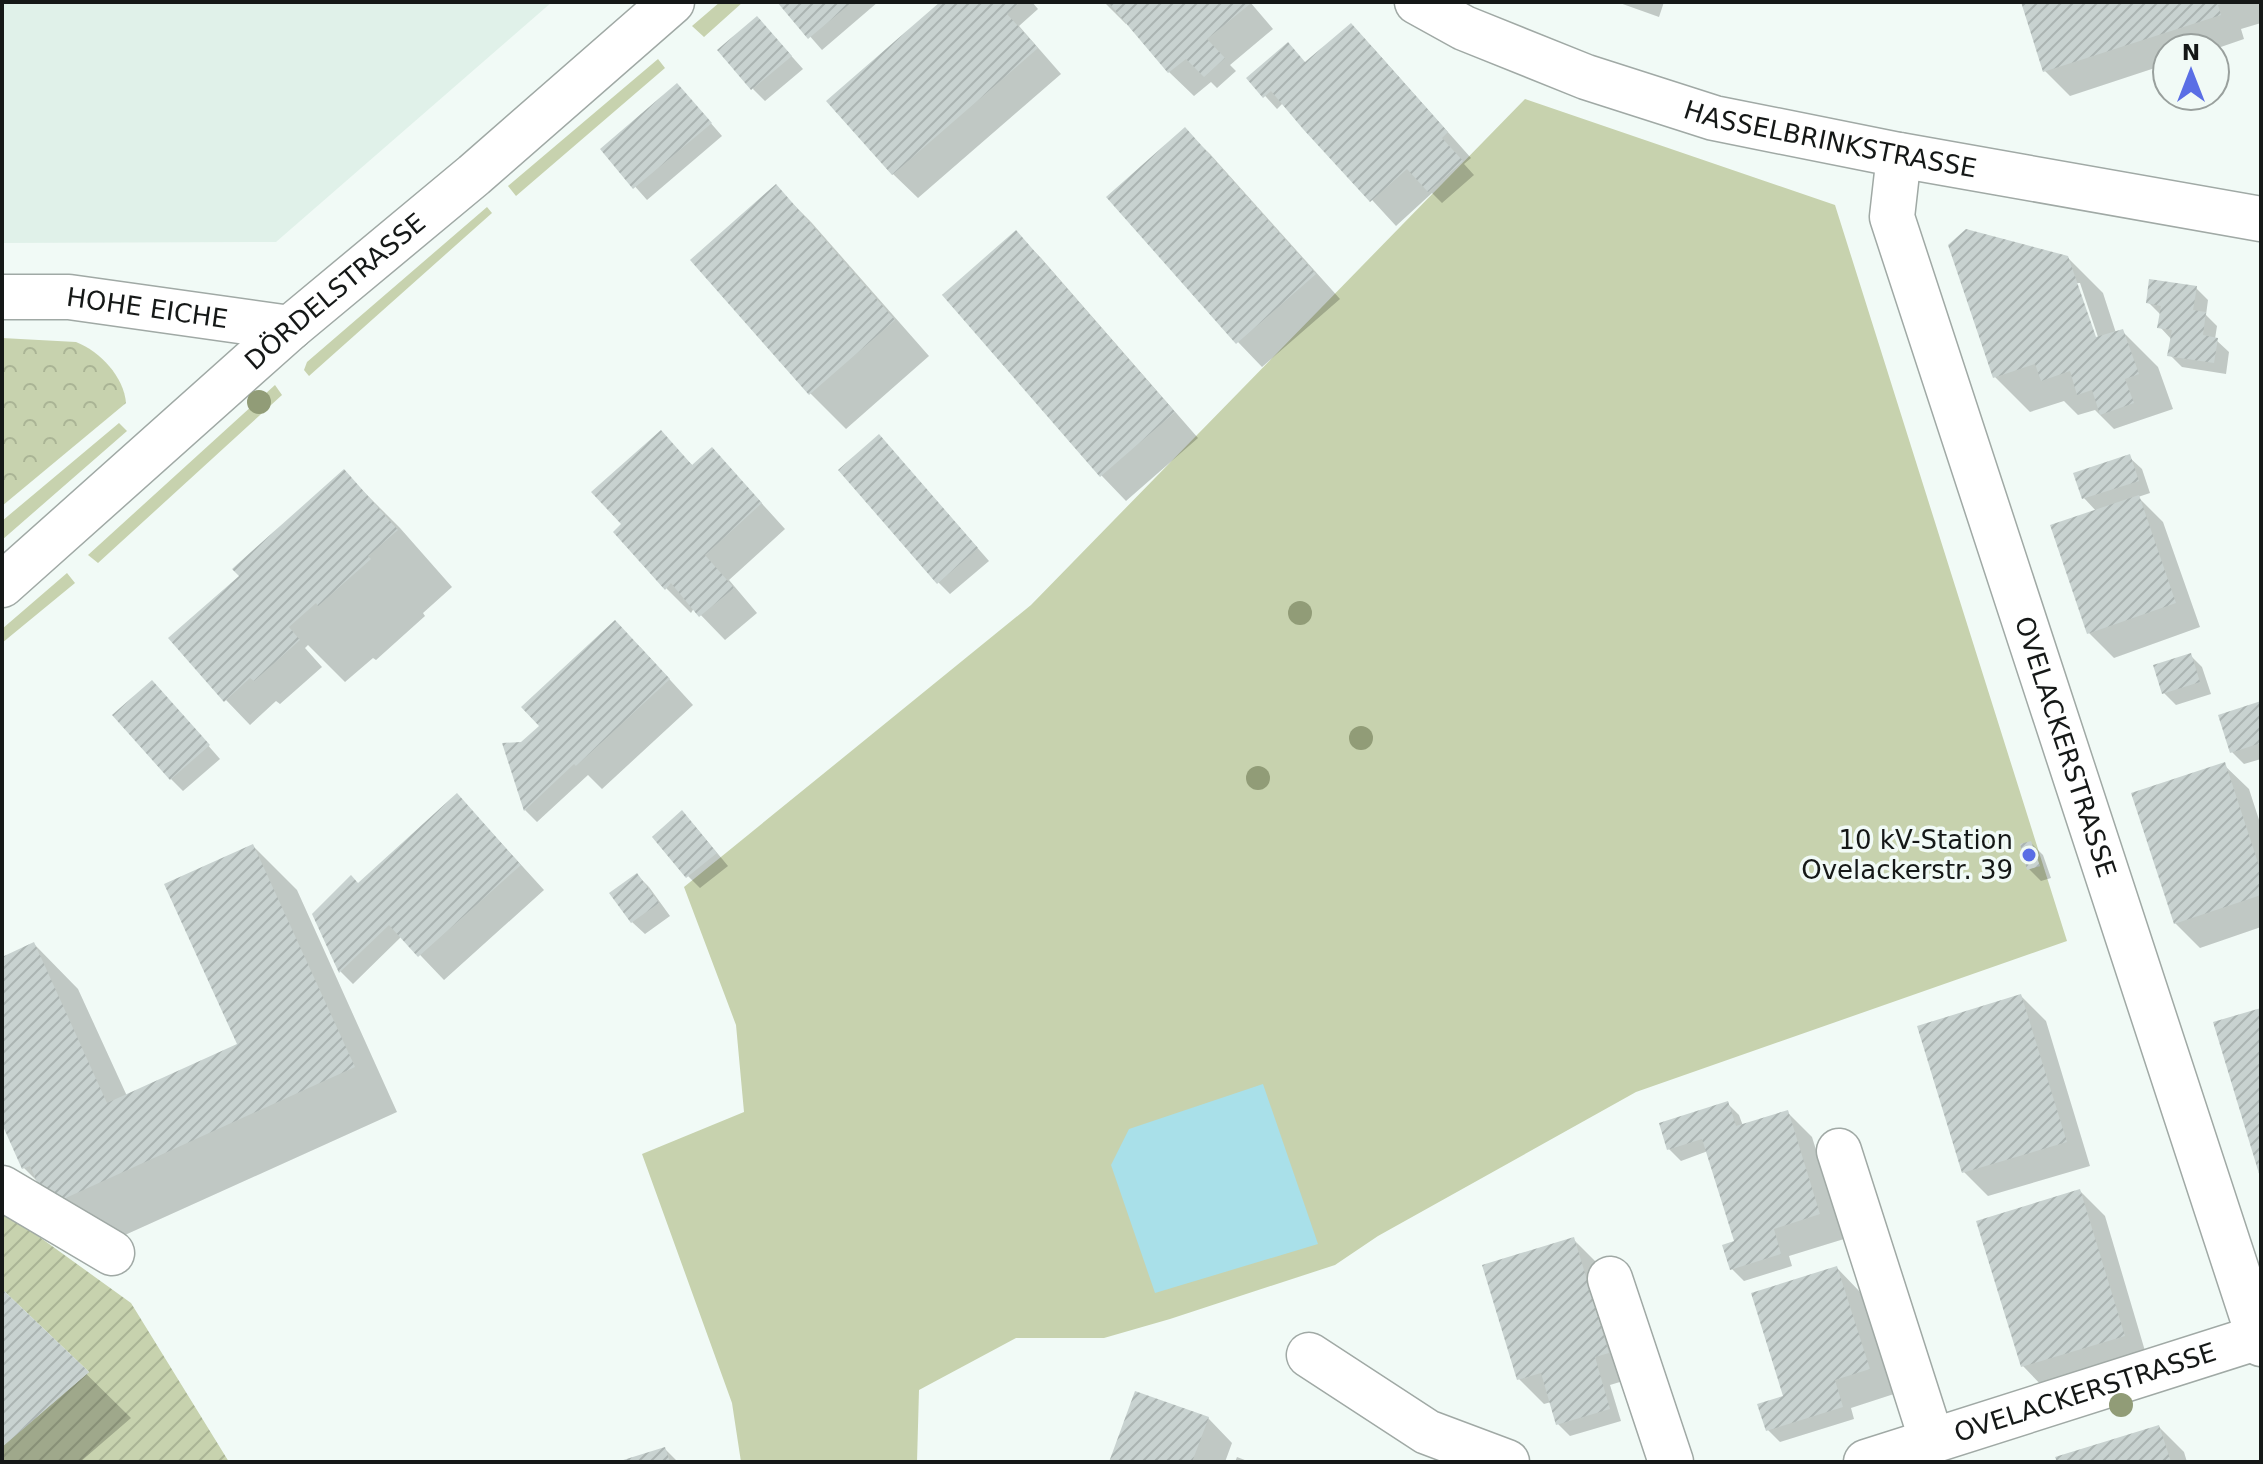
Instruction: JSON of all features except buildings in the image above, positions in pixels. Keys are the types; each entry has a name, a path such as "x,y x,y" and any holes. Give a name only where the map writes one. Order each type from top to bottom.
{"street":[{"name":"DÖRDELSTRASSE","path":"2,585 290,328 474,175 672,2"},
{"name":"HASSELBRINKSTRASSE","path":"1417,2 1464,28 1586,77 1714,118 1899,155 2261,219"},
{"name":"OVELACKERSTRASSE","path":"1866,1462 2260,1340 1892,217 1899,155"},
{"name":"HOHE EICHE","path":"2,297 69,297 290,328"},
{"path":"1839,1151 1932,1441"},
{"path":"2,1188 112,1253"},
{"path":"1610,1279 1671,1462"},
{"path":"1309,1355 1427,1432 1507,1462"}],"shaded area":[{"path":"2,2 552,2 276,242 2,243"}],"green space":[{"path":"720,2 743,2 704,37 692,26"},
{"path":"658,59 665,68 516,196 508,186"},
{"path":"1525,99 1835,205 2067,941 1636,1092 1378,1236 1335,1265 1104,1338 1016,1338 919,1390 917,1462 741,1462 732,1403 642,1154 744,1112 736,1025 684,887 1031,605"},
{"path":"487,207 492,213 309,376 304,370 307,362"},
{"path":"2,338 76,342 85,346 102,358 116,375 126,403 2,506"},
{"path":"275,385 282,395 98,563 88,555"},
{"path":"119,423 127,431 2,540 2,521"},
{"path":"67,573 75,583 2,643 2,629"},
{"path":"2,1210 131,1303 229,1462 2,1462 2,1447 89,1372 2,1289"}],"water":[{"path":"1263,1084 1318,1244 1155,1293 1111,1165 1129,1129"}],"place":[{"name":"10 kV-Station Ovelackerstr. 39","path":"2029,855"}]}
